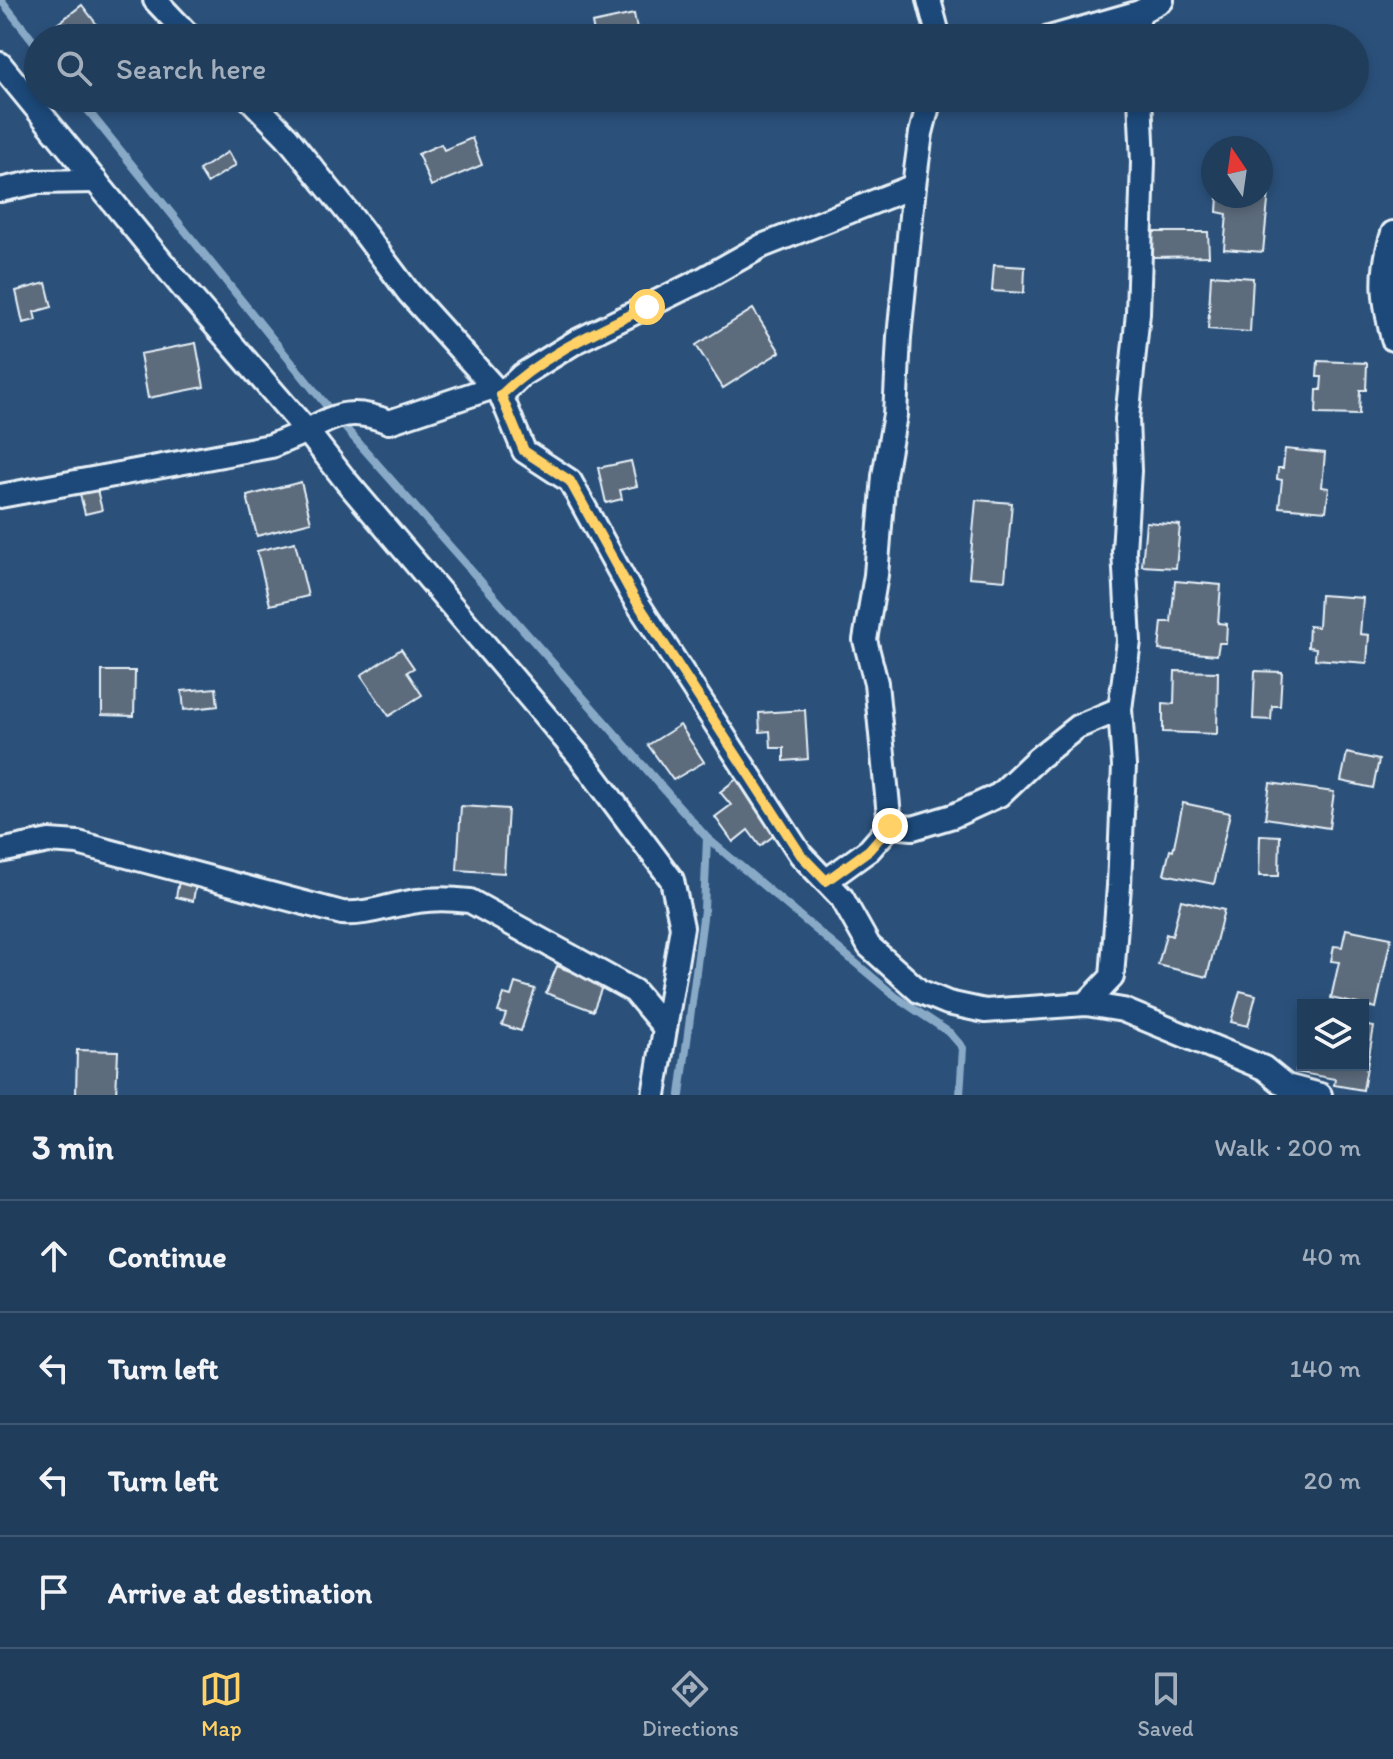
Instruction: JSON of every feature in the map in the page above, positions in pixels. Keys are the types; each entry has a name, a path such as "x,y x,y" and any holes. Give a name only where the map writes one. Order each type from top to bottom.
{"street":[{"path":"155,0 178,24"},
{"path":"929,0 935,24"},
{"path":"1098,24 1140,12 1162,0"},
{"path":"1137,24 1140,12"},
{"path":"0,64 24,93"},
{"path":"39,112 184,289 580,757 672,880 682,927 654,1095"},
{"path":"263,112 350,214 409,293 498,391 524,451 570,481 633,596 801,855 842,898 869,946 919,991 948,1003 985,1011 1086,1004 1123,1010 1264,1068 1286,1086 1320,1095"},
{"path":"826,881 869,850 890,826 876,683 865,640 876,575 884,476 895,415 899,337 914,186 926,112"},
{"path":"1086,1004 1112,977 1119,886 1124,766 1120,709 1129,641 1124,551 1129,471 1127,419 1138,313 1143,162 1141,112"},
{"path":"0,190 37,182 96,181"},
{"path":"0,496 271,446 307,431 334,415 368,413 389,422 498,391 577,341 705,278 762,246 914,186"},
{"path":"1393,233 1384,260 1384,301 1393,339"},
{"path":"890,826 913,828 953,816 999,795 1077,727 1120,709"},
{"path":"0,851 49,841 78,843 358,915 416,901 446,898 470,901 634,991 665,1028"}],"building":[{"path":"82,5 96,24 57,24"},
{"path":"634,14 636,24 592,24"},
{"path":"472,138 482,165 431,186 418,154 441,144 444,150"},
{"path":"228,152 236,165 207,183 199,170"},
{"path":"1217,208 1267,208 1263,252 1224,249 1227,214 1217,212"},
{"path":"1152,232 1208,232 1209,256 1153,257"},
{"path":"994,265 1025,267 1024,293 992,291"},
{"path":"1211,275 1253,278 1250,332 1208,329"},
{"path":"46,283 52,307 34,312 36,320 23,323 16,291"},
{"path":"753,309 780,352 723,388 696,345"},
{"path":"196,343 204,387 148,398 140,354"},
{"path":"1318,361 1367,363 1366,390 1360,390 1359,415 1316,414 1317,390 1321,390 1322,377 1317,377"},
{"path":"1285,449 1325,453 1322,487 1329,488 1326,511 1279,507 1282,480 1277,479 1278,468 1283,468"},
{"path":"631,461 637,486 620,490 622,499 606,503 598,468"},
{"path":"301,482 311,522 257,536 247,496"},
{"path":"97,490 102,510 85,514 80,494"},
{"path":"976,500 1012,503 1005,580 969,577"},
{"path":"1146,522 1180,525 1176,568 1142,566"},
{"path":"295,542 308,596 270,605 257,551"},
{"path":"1175,581 1221,585 1218,623 1227,624 1226,643 1219,643 1217,655 1159,650 1162,622 1171,622"},
{"path":"1320,595 1363,598 1360,634 1369,635 1367,663 1315,659 1316,648 1308,647 1309,626 1318,627"},
{"path":"401,649 414,668 407,672 422,695 389,716 361,675"},
{"path":"102,671 135,671 134,716 102,715"},
{"path":"1175,671 1218,672 1217,734 1163,732 1163,703 1174,704"},
{"path":"1255,671 1282,672 1280,706 1272,706 1271,720 1253,719"},
{"path":"216,688 218,706 184,710 182,691"},
{"path":"805,710 808,759 784,761 784,748 771,748 770,731 760,732 759,713"},
{"path":"680,725 704,762 673,780 648,745"},
{"path":"1347,753 1379,760 1373,788 1341,781"},
{"path":"739,777 780,831 760,846 748,830 733,842 715,817 731,805 720,792"},
{"path":"1270,783 1334,792 1329,828 1265,818"},
{"path":"1183,803 1230,813 1214,884 1164,874 1170,850 1173,851"},
{"path":"461,806 508,809 504,873 457,870"},
{"path":"1260,835 1280,836 1279,876 1259,876"},
{"path":"179,881 196,884 193,901 176,897"},
{"path":"1181,900 1224,910 1207,977 1158,965 1166,934 1172,936"},
{"path":"1346,929 1391,938 1376,1008 1369,1006 1369,999 1331,998 1339,962 1331,961 1334,946 1342,947"},
{"path":"557,966 603,984 593,1011 546,993"},
{"path":"515,983 535,989 521,1031 502,1025 506,1014 498,1012 504,994 511,996"},
{"path":"1240,991 1256,995 1248,1026 1231,1022"},
{"path":"1369,1026 1374,1027 1369,1056"},
{"path":"77,1050 118,1051 116,1095 76,1095"},
{"path":"1297,1066 1297,1071 1366,1071 1363,1090 1334,1085 1335,1079 1296,1072"}],"waterway":[{"path":"1,0 24,29"},
{"path":"89,112 334,415 707,838 704,910 680,1095"},
{"path":"707,838 896,997 950,1033 963,1048 960,1095"}],"route":[{"path":"647,307 577,341 522,375 501,395 524,451 570,481 633,596 801,855 826,881 869,850 890,826"}]}
